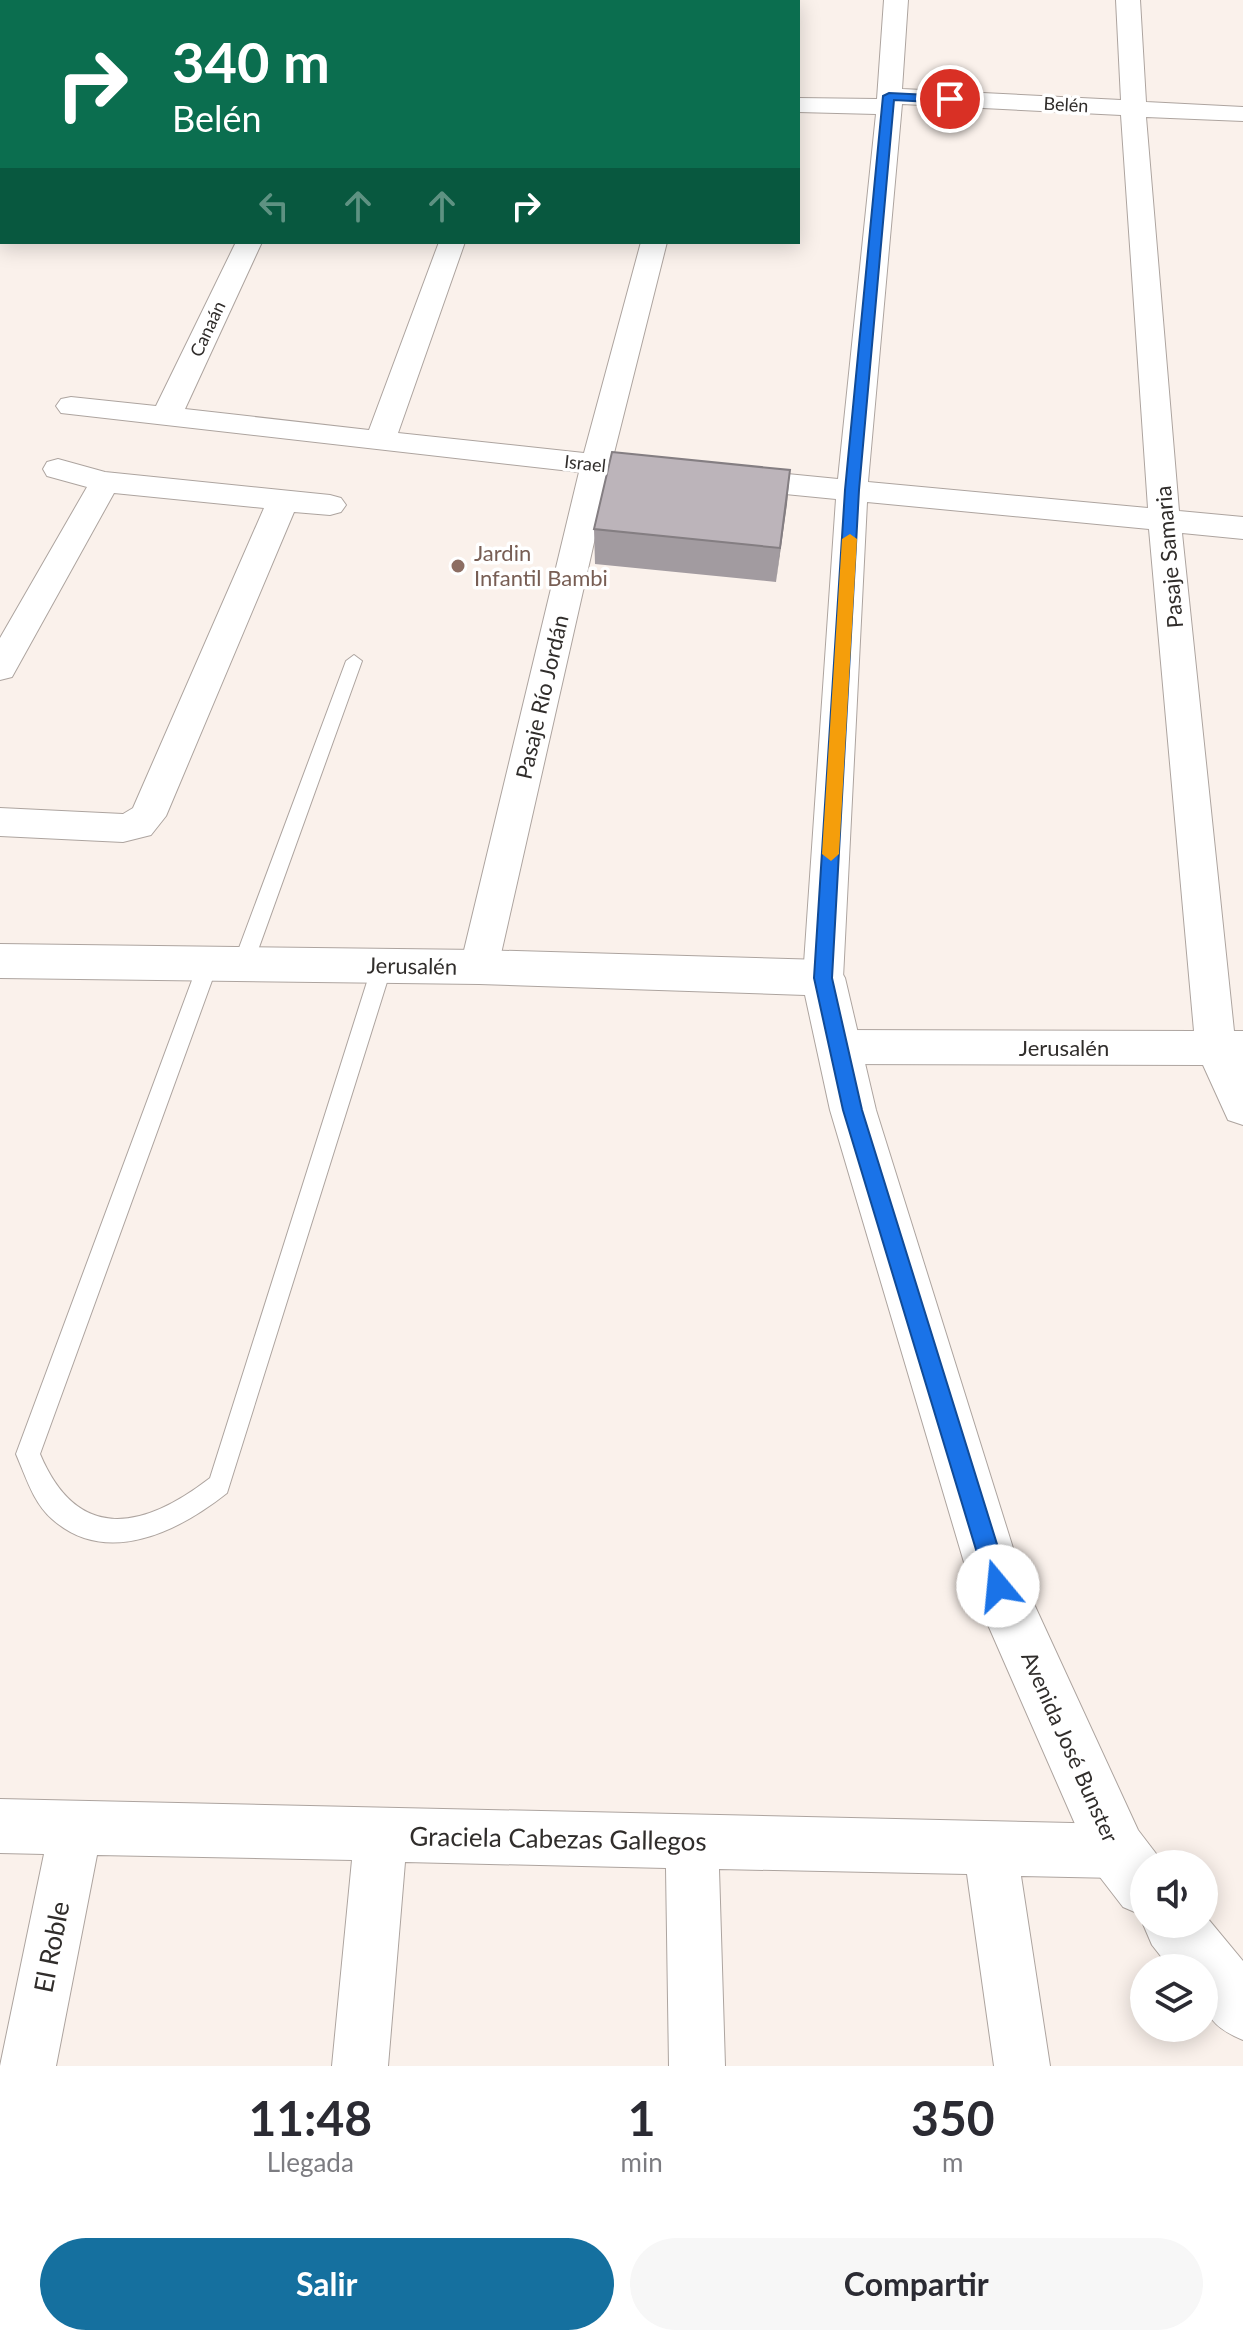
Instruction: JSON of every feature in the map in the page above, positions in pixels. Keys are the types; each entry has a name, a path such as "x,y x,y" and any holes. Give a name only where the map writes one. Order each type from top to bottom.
{"street":[{"name":"Avenida José Bunster","path":"896,0 852,490 823,978 853,1110 998,1586 1130,1869"},
{"name":"Pasaje Samaria","path":"1128,0 1132,108 1165,521 1229,1048 1243,1107"},
{"name":"Belén","path":"800,105 889,102 1243,114"},
{"name":"Canaán","path":"166,417 248,244"},
{"path":"380,440 451,244"},
{"name":"Pasaje Río Jordán","path":"479,967 596,465 653,244"},
{"name":"Israel","path":"71,406 596,465 1243,528"},
{"path":"58,469 105,482 330,505"},
{"path":"0,668 105,482"},
{"path":"0,822 123,828 138,825 148,816 283,501"},
{"name":"Jerusalén","path":"0,961 479,967 823,978"},
{"name":"Jerusalén","path":"837,1047 1229,1048"},
{"name":"Graciela Cabezas Gallegos","path":"0,1826 990,1849 1130,1869"},
{"name":"El Roble","path":"28,2066 76,1828"},
{"path":"360,2066 381,1835"},
{"path":"692,1843 697,2066"},
{"path":"990,1849 1022,2066"},
{"path":"1185,1938 1243,2009"}],"lane":[{"path":"354,661 226,964 28,1454 44,1494 59,1510 78,1521 99,1529 125,1531 150,1528 176,1518 199,1504 219,1485 382,966"}],"building":[{"path":"612,452 790,470 780,548 594,529"}],"slow traffic":[{"path":"831,854 850,539"}],"place":[{"name":"Jardin Infantil Bambi","path":"458,566"}],"route":[{"path":"950,99 889,96 852,490 823,978 853,1110 998,1586"}]}
